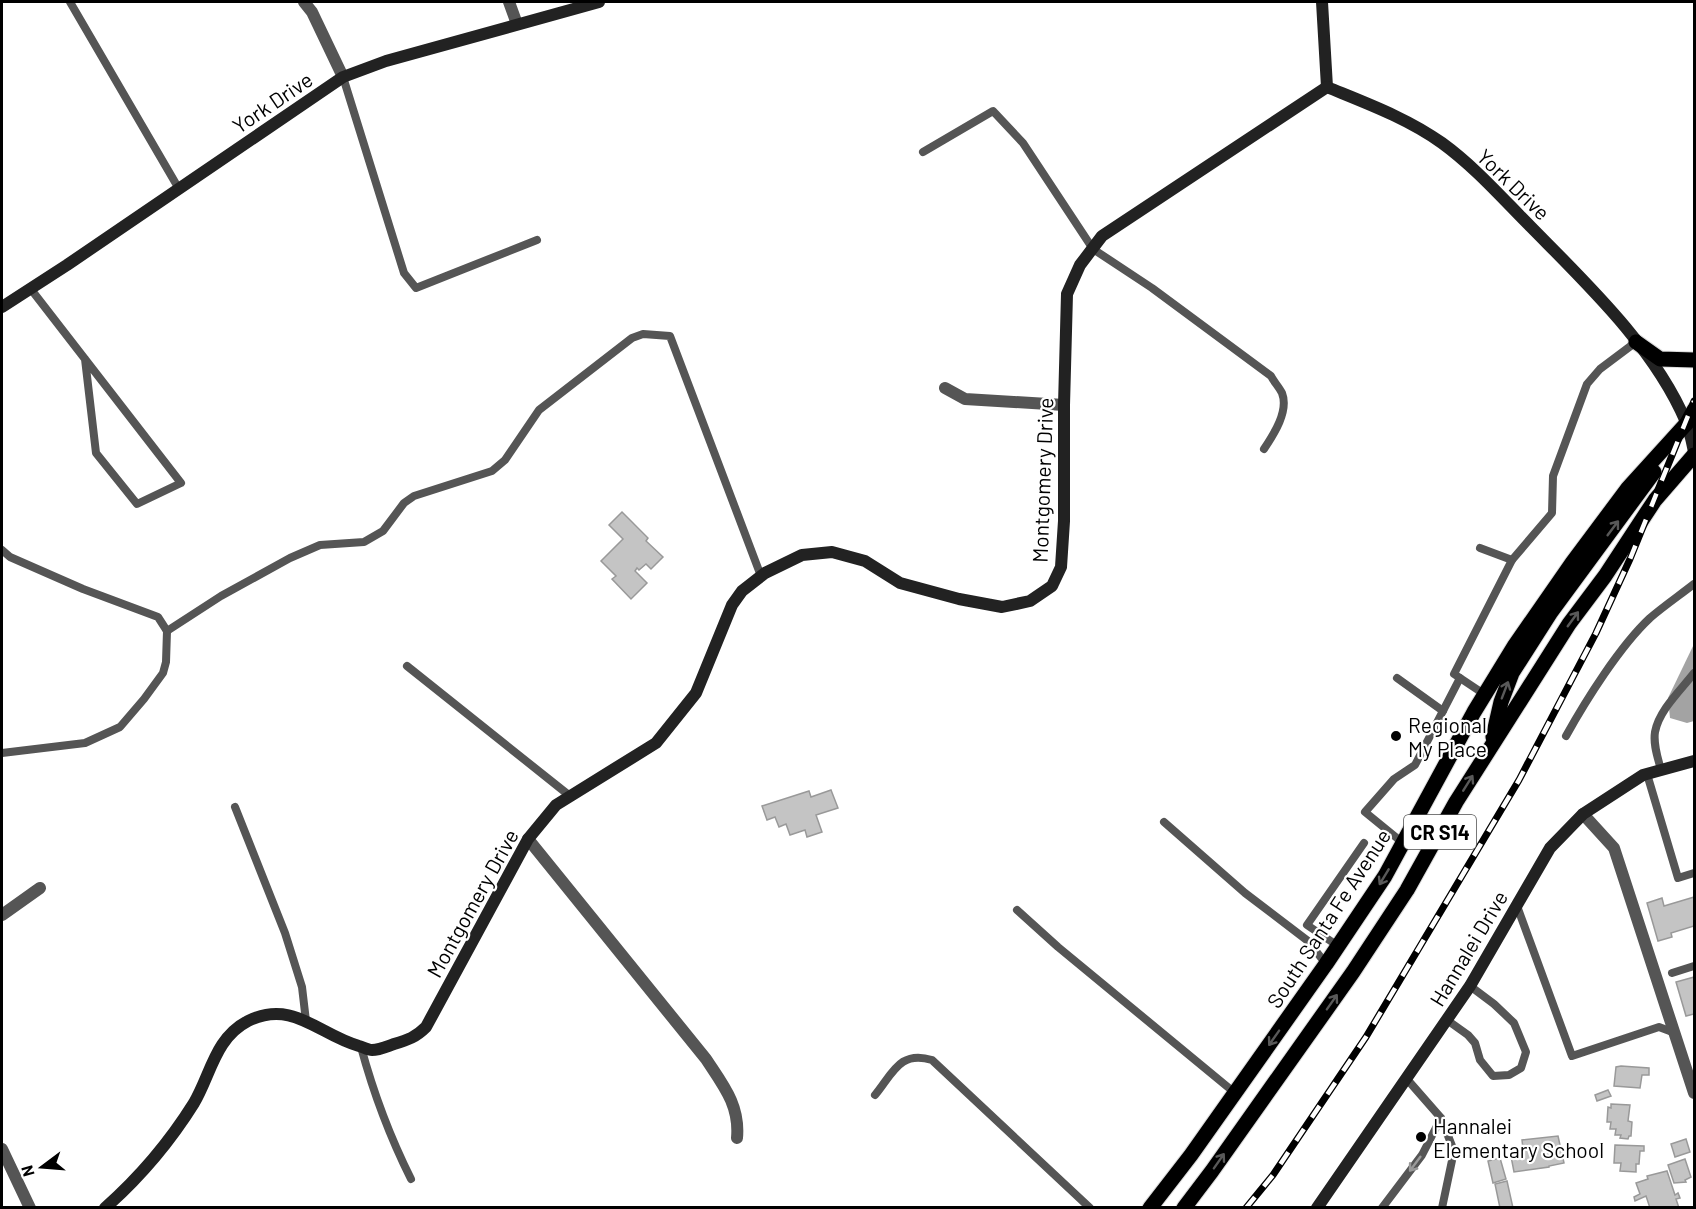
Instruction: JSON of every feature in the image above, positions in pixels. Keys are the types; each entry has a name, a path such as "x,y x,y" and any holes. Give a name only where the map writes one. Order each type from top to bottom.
{"main road":[{"path":"1636,342 1660,359 1695,360"},
{"path":"1491,747 1501,702 1512,673 1551,612 1692,421"},
{"name":"South Santa Fe Avenue","path":"1150,1208 1191,1155 1326,964 1384,876 1484,694 1515,645 1628,488 1692,421"},
{"name":"CR S14","path":"1184,1208 1371,945 1407,890 1456,802 1569,624 1605,576 1655,500 1695,454"}],"street":[{"path":"304,2 312,12 344,77"},
{"path":"509,2 517,24"},
{"name":"York Drive","path":"2,307 344,77 386,61 599,2"},
{"path":"1322,2 1328,87"},
{"name":"York Drive","path":"1328,87 1405,121 1442,143 1476,171 1597,294 1636,342 1692,421 1695,454"},
{"name":"Montgomery Drive","path":"105,1208 130,1186 160,1151 195,1101 216,1052 234,1031 249,1021 272,1014 294,1015 349,1043 376,1050 414,1038 426,1027 528,839 556,805 656,743 696,693 732,605 742,591 761,576 802,555 831,552 865,561 900,583 959,599 1002,607 1030,601 1052,586 1061,567 1064,521 1067,294 1080,265 1102,236 1328,87"},
{"path":"945,388 965,399 1064,405"},
{"name":"Hannalei Drive","path":"1317,1208 1470,986 1550,848 1583,814 1647,774 1695,761"},
{"path":"1583,814 1614,848 1695,1093"},
{"path":"528,839 706,1059 727,1091 738,1122 737,1138"},
{"path":"2,915 40,888"},
{"path":"2,1149 30,1208"}],"lane":[{"path":"70,2 179,189"},
{"path":"344,77 404,273 416,288 537,240"},
{"path":"923,152 993,111 1023,143 1093,249 1152,288 1271,376 1282,393 1285,406 1274,433 1264,448"},
{"path":"30,288 85,359 129,416 181,483 137,504 96,453 85,359"},
{"path":"167,631 221,596 290,558 320,545 364,542 383,531 404,504 414,496 492,471 505,460 539,410 632,338 643,334 670,336 761,576"},
{"path":"1484,694 1454,674 1512,560 1552,513 1553,476 1587,384 1600,369 1636,342"},
{"path":"1480,548 1512,560"},
{"path":"2,550 10,557 158,617 167,631 166,662 163,673 120,726 85,743 2,753"},
{"path":"1566,736 1578,714 1622,651 1642,627 1650,618 1695,584"},
{"path":"406,666 570,796"},
{"path":"1660,770 1655,746 1655,733 1660,716 1695,673"},
{"path":"1397,678 1443,711"},
{"path":"1403,843 1365,812 1394,779 1415,765 1460,678"},
{"path":"1647,774 1678,878 1695,873"},
{"path":"235,807 285,933 302,987 306,1022"},
{"path":"1164,822 1245,893 1308,941 1326,964"},
{"path":"1338,946 1307,925 1364,843"},
{"path":"1516,906 1572,1056 1659,1027 1675,1033"},
{"path":"1017,910 1058,947 1235,1093"},
{"path":"1672,973 1695,966"},
{"path":"1447,1020 1476,1043 1480,1059 1493,1076 1509,1075 1521,1068 1526,1052 1514,1023 1470,986"},
{"path":"362,1047 372,1089 382,1117 411,1179"},
{"path":"875,1095 902,1062 911,1056 932,1060 1090,1208"},
{"path":"1406,1078 1441,1118 1454,1151 1442,1208"},
{"path":"1382,1208 1422,1155 1441,1118"}],"shaded area":[{"path":"1694,644 1694,721 1687,723 1670,718 1668,698"}],"building":[{"path":"622,512 663,557 651,569 646,564 639,570 637,568 635,571 647,583 631,599 612,579 616,576 601,561 623,539 609,525"},
{"path":"831,790 838,808 816,815 822,832 807,837 805,830 790,835 786,824 779,827 775,817 767,820 762,806 809,791 811,797"},
{"path":"1694,897 1694,926 1671,933 1672,937 1658,941 1647,903 1662,898 1664,906"},
{"path":"1694,977 1694,1014 1686,1016 1676,982"},
{"path":"1616,1067 1649,1068 1649,1075 1642,1075 1640,1088 1614,1086"},
{"path":"1608,1090 1611,1096 1597,1101 1595,1095"},
{"path":"1611,1104 1630,1105 1628,1121 1632,1122 1631,1136 1628,1139 1620,1138 1621,1135 1615,1135 1616,1129 1610,1129 1611,1122 1607,1122 1608,1107 1611,1108"},
{"path":"1558,1136 1564,1163 1514,1172 1510,1151 1523,1149 1522,1140"},
{"path":"1686,1139 1690,1152 1675,1157 1671,1144"},
{"path":"1615,1145 1644,1146 1644,1151 1640,1151 1639,1164 1636,1164 1636,1172 1620,1171 1621,1163 1614,1163"},
{"path":"1500,1158 1506,1179 1493,1183 1488,1161"},
{"path":"1685,1159 1691,1177 1685,1180 1686,1182 1674,1183 1668,1165"},
{"path":"1667,1171 1675,1195 1678,1193 1680,1198 1676,1199 1679,1208 1650,1208 1646,1196 1635,1201 1634,1197 1640,1194 1636,1183 1648,1179 1647,1176"},
{"path":"1507,1181 1513,1208 1500,1208 1495,1184"}],"railway":[{"path":"1246,1208 1273,1175 1366,1037 1519,780 1596,633 1630,559 1694,401"}],"place":[{"name":"Regional My Place","path":"1396,736"},
{"name":"Hannalei Elementary School","path":"1421,1137"}]}
